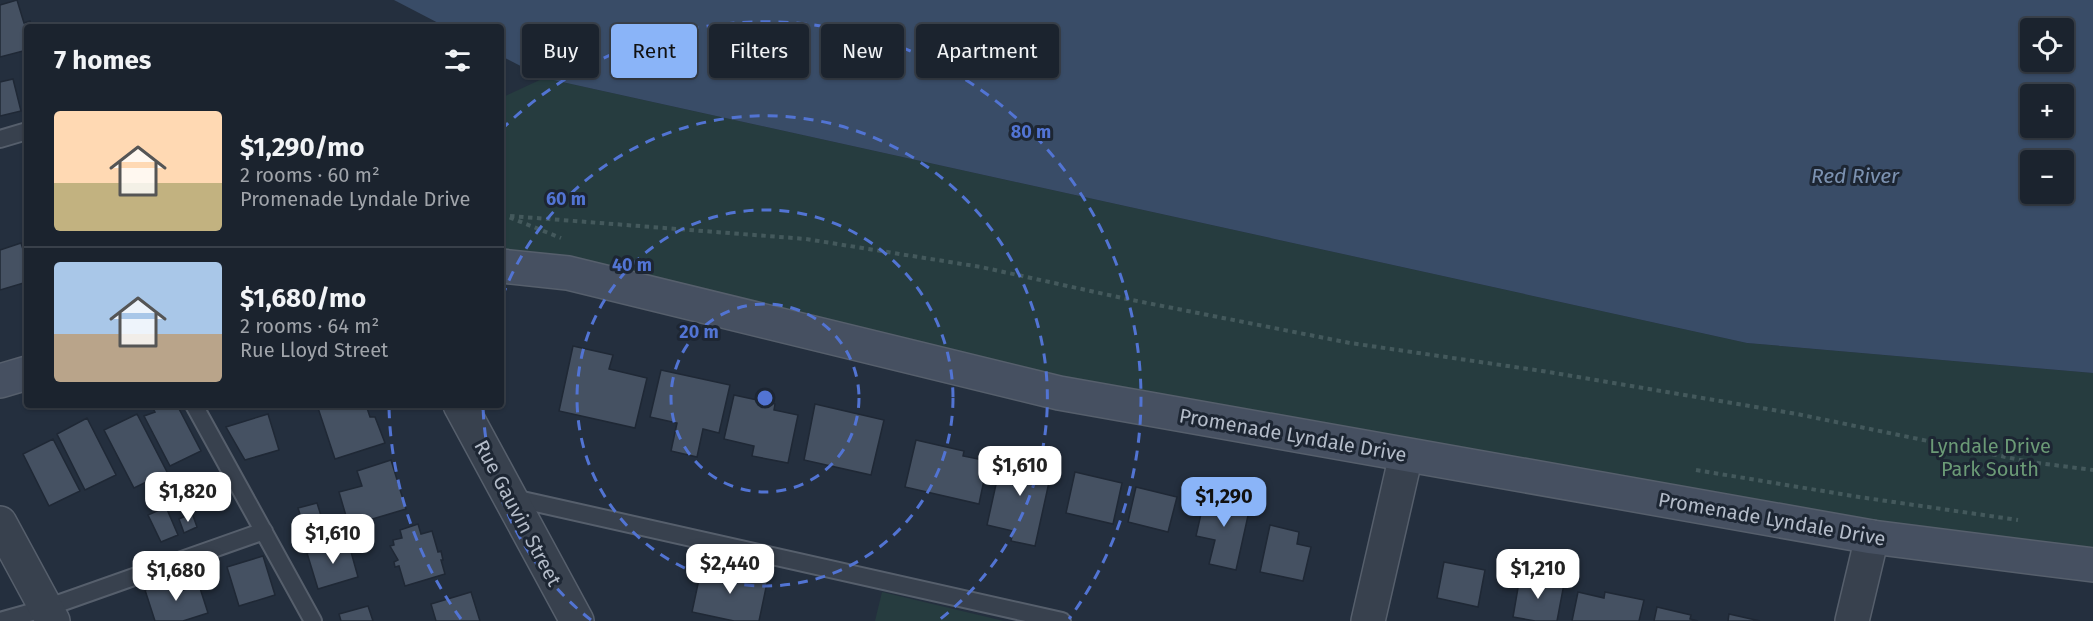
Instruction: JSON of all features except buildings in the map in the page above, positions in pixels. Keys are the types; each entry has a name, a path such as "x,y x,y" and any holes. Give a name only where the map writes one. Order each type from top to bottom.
{"street":[{"name":"Promenade Lyndale Drive","path":"504,266 568,273 1059,393 1872,537 2093,566"},
{"path":"0,381 24,374"},
{"name":"Rue Gauvin Street","path":"462,408 577,621"},
{"path":"1368,621 1406,455"},
{"path":"0,523 49,614"},
{"path":"1852,621 1872,537"}],"lane":[{"path":"0,139 24,132"},
{"path":"196,408 313,621"},
{"path":"509,497 1062,621"},
{"path":"0,621 49,614 264,531"}],"path":[{"path":"504,216 569,240"},
{"path":"504,216 806,239 969,265 1350,343 1542,371 1797,414 2030,462 2093,470"},
{"path":"1694,470 1859,497 2022,520"}],"green space":[{"name":"Lyndale Drive Park South","path":"544,78 1747,343 2093,373 2093,565 1872,537 504,267 504,97"},
{"path":"882,592 1004,621 875,621"}],"water":[{"name":"Red River","path":"394,0 2093,0 2093,373 1747,343 544,78 599,78 599,24 522,24 522,67 504,58 504,24 440,24"}]}
